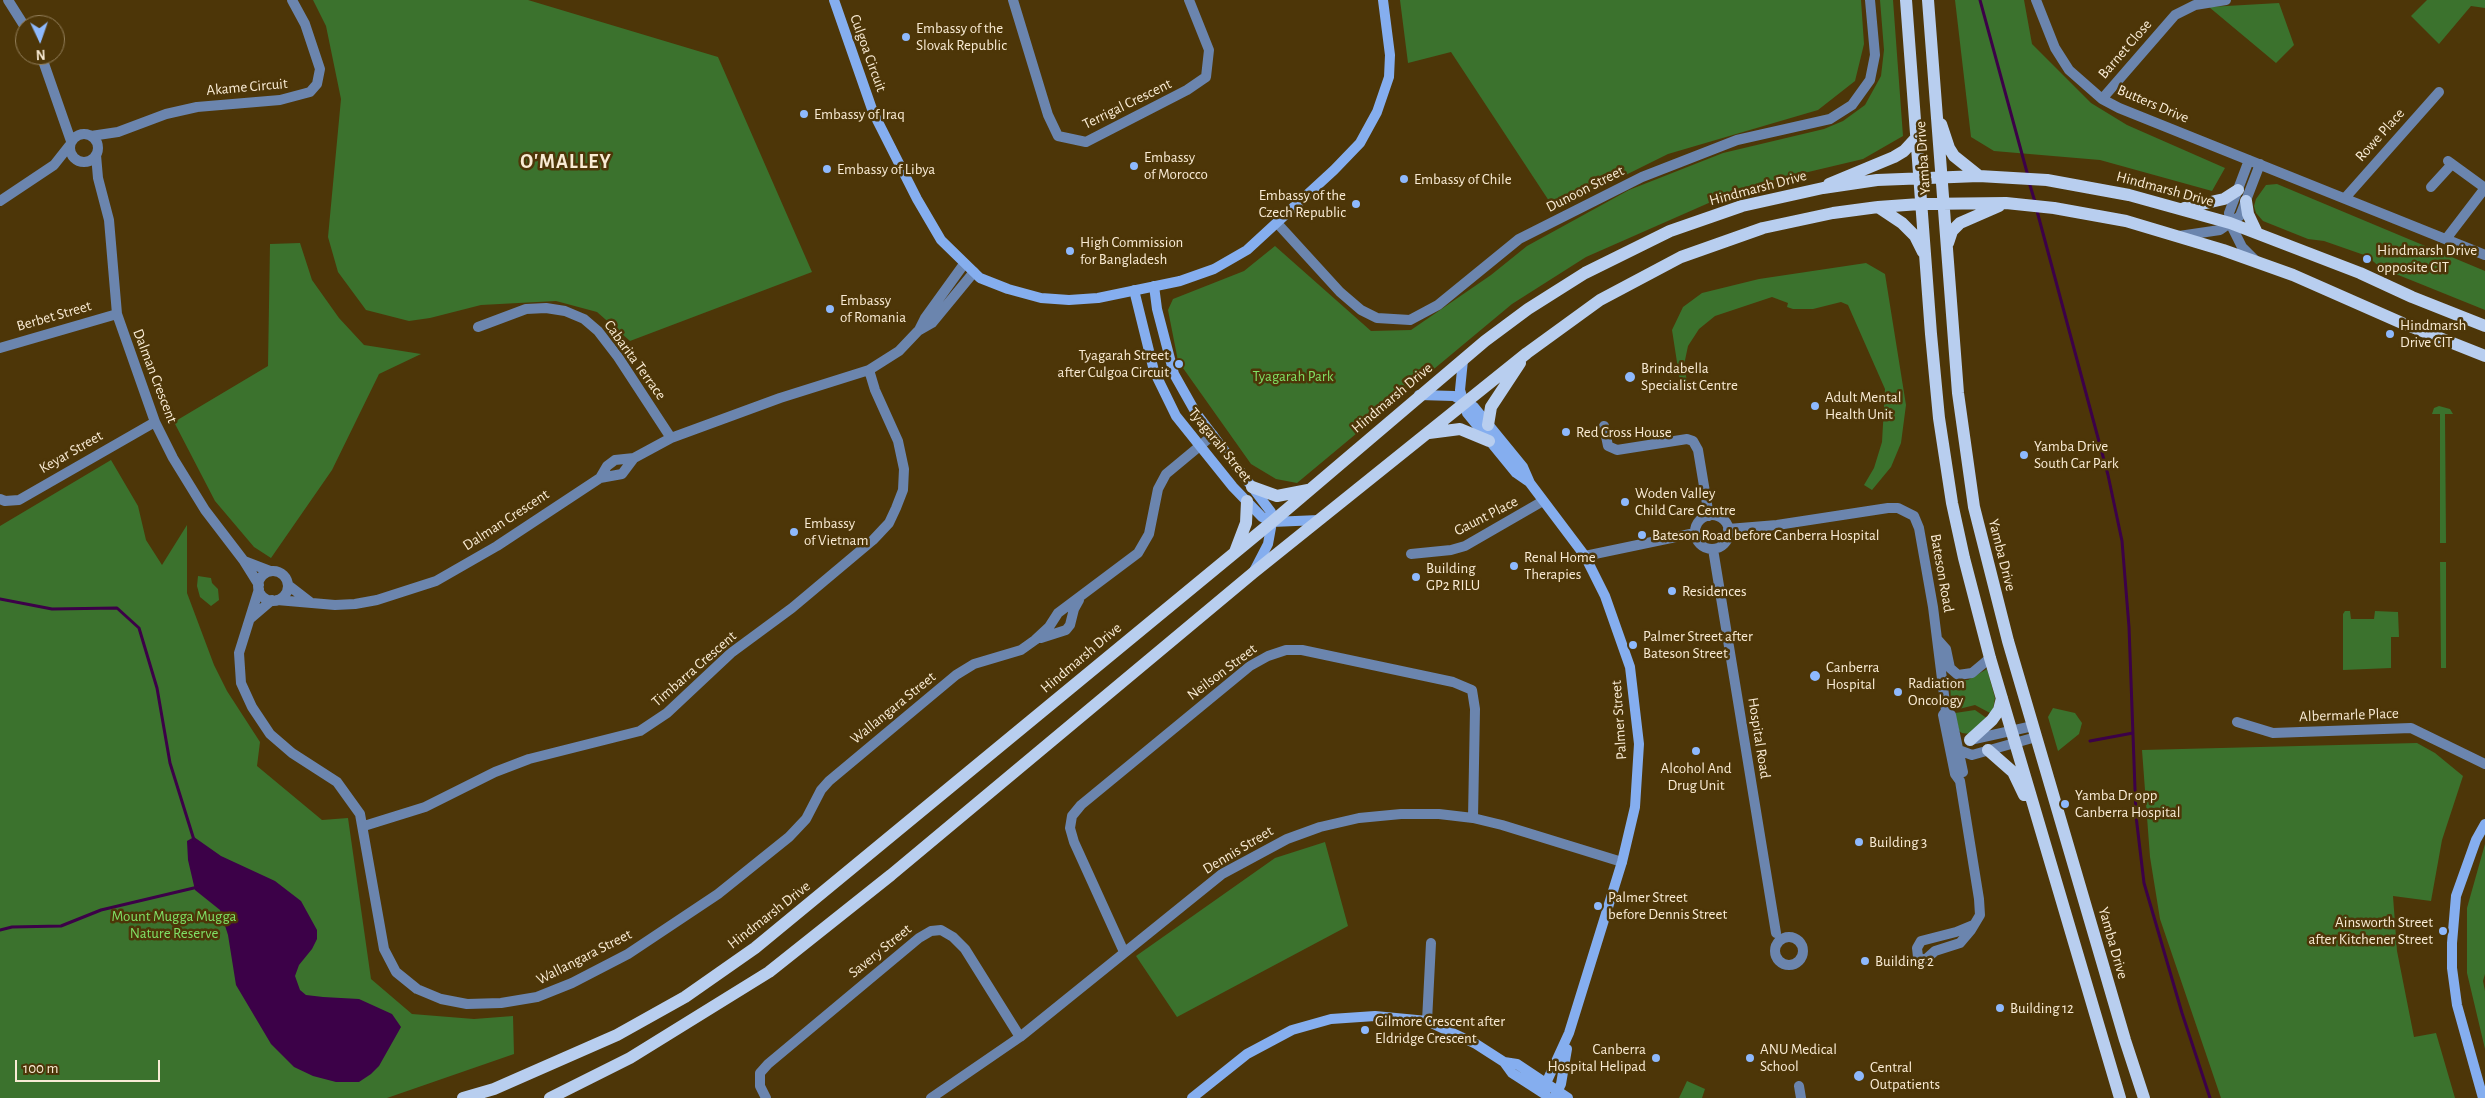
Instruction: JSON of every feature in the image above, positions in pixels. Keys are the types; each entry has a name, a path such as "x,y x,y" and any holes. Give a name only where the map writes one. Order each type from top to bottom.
{"main road":[{"name":"Yamba Drive","path":"1906,0 1931,334 1945,460 1964,558 1990,658 2120,1098"},
{"name":"Yamba Drive","path":"1928,0 1958,400 1974,507 1995,594 2124,1040 2144,1098"},
{"path":"1935,102 1949,148 1954,156 1979,176"},
{"path":"1823,188 1837,179 1871,168 1894,157 1904,151 1916,138"},
{"name":"Hindmarsh Drive","path":"463,1098 494,1089 616,1035 685,997 755,948 1272,522 1419,395 1528,309 1585,273 1670,231 1742,206 1823,188 1877,180 1979,176 2048,180 2100,189 2182,209 2257,233 2360,273 2412,297 2485,326"},
{"path":"2182,209 2224,199 2238,190"},
{"path":"2246,201 2248,214 2257,233"},
{"path":"550,1098 630,1058 769,972 899,869 1253,573 1527,353 1600,300 1681,257 1763,228 1878,207 1920,204 2011,204 2054,208 2126,221 2179,236 2256,262 2485,356"},
{"path":"1947,248 1952,231 1960,223 2011,204"},
{"path":"1878,207 1902,223 1915,236 1927,261"},
{"path":"1488,425 1491,407 1527,353"},
{"path":"1428,434 1460,429 1489,441"},
{"path":"1252,487 1277,496 1310,489"},
{"path":"1235,552 1246,522 1247,501"},
{"path":"1970,740 1992,720 1999,710 2002,698"},
{"path":"1988,750 2013,772 2028,807 2036,816"}],"street":[{"path":"8,0 17,15"},
{"name":"Akame Circuit","path":"87,135 118,132 166,114 197,107 280,100 303,96 310,92 317,84 320,69 305,24 292,0"},
{"name":"Culgoa Circuit","path":"834,0 873,112 916,199 941,240 980,278 1008,289 1040,298 1069,300 1098,298 1180,281 1214,269 1247,250 1334,170 1360,143 1377,112 1389,77 1390,47 1383,0"},
{"name":"Terrigal Crescent","path":"1013,0 1048,115 1058,136 1086,142 1187,90 1206,77 1209,50 1189,0"},
{"name":"Dunoon Street","path":"1277,223 1340,292 1360,310 1377,318 1410,320 1438,306 1519,239 1642,176 1737,140 1830,119 1852,104 1870,80 1875,55 1870,0"},
{"name":"Butters Drive","path":"2036,0 2054,48 2069,70 2102,99 2119,108 2485,254"},
{"name":"Barnet Close","path":"2102,99 2176,15 2195,5 2226,0"},
{"path":"45,65 65,121 71,155 98,178"},
{"name":"Rowe Place","path":"2344,198 2439,92"},
{"path":"0,200 54,166 79,161 90,161 97,151 87,135 65,121"},
{"name":"Akame Circuit","path":"97,151 118,132"},
{"path":"54,166 70,144 87,135"},
{"name":"Dalman Crescent","path":"97,151 98,178 109,220 116,314 155,422 173,458 205,510 244,561 259,587"},
{"path":"2250,160 2230,213 2230,224 2242,247 2256,262"},
{"path":"2431,187 2450,162 2485,188 2446,239"},
{"path":"2179,236 2220,230 2240,216 2260,164"},
{"name":"Dalman Crescent","path":"600,478 607,466 615,460 634,458 671,438 780,398 869,370 899,351 918,331 925,318 964,264"},
{"name":"Dalman Crescent","path":"918,331 932,323 974,272"},
{"name":"Tyagarah Street","path":"1154,286 1157,309 1174,374 1196,413 1271,512 1272,522"},
{"name":"Tyagarah Street","path":"1134,290 1154,371 1176,416 1247,501 1262,517 1272,522"},
{"name":"Cabarita Terrace","path":"478,327 526,309 546,308 565,311 584,319 598,331 618,357 671,438"},
{"name":"Berbet Street","path":"0,348 116,314"},
{"name":"Palmer Street","path":"1463,360 1460,390 1467,413 1516,473 1530,483"},
{"name":"Timbarra Crescent","path":"364,826 425,807 495,772 529,759 629,736 645,729 667,713 731,653 792,608 873,540 889,522 896,508 903,490 904,469 898,441 875,390 869,370"},
{"name":"Palmer Street","path":"1419,395 1454,396 1474,408 1523,467 1530,483 1586,556 1615,624 1632,681 1639,744 1635,807 1622,862 1569,1034 1561,1084 1550,1093"},
{"name":"Keyar Street","path":"0,499 5,501 19,500 155,422"},
{"path":"1604,426 1608,446 1617,450 1686,439 1693,441 1698,450 1709,516"},
{"name":"Wallangara Street","path":"259,587 238,661 241,683 252,707 270,734 292,753 337,782 350,798 364,826 384,950 396,972 416,989 441,999 467,1004 501,1003 537,997 572,983 628,954 718,894 790,837 806,819 821,790 829,781 956,676 974,664 1021,650 1049,627 1058,613 1138,553 1149,534 1158,489 1166,474 1213,435"},
{"name":"Dalman Crescent","path":"275,600 355,604 377,600 436,581 497,546 600,478 622,474 634,458"},
{"name":"Gaunt Place","path":"1411,554 1451,550 1465,546 1544,501"},
{"name":"Bateson Road","path":"1728,529 1777,525 1888,508 1905,511 1914,516 1919,528 1938,640 1946,711 1943,715 1955,747 1955,774 1962,776 1980,907 1980,914 1974,925"},
{"path":"1709,516 1723,520 1728,529 1726,540 1719,548 1713,549 1699,543 1695,533 1700,520 1709,516"},
{"path":"1253,573 1268,544 1272,522 1319,520"},
{"path":"1586,556 1695,533"},
{"name":"Hospital Road","path":"1713,549 1776,933 1775,953 1779,961 1787,965 1796,963 1802,956 1802,947 1797,940 1788,937"},
{"path":"244,561 280,573 288,585 310,602"},
{"path":"270,571 262,576 259,587 264,597 275,600 285,594 288,585"},
{"name":"Wallangara Street","path":"1035,640 1066,630 1080,598"},
{"name":"Wallangara Street","path":"251,618 275,600"},
{"path":"1938,640 1946,649 1950,668 1958,675 1972,673 1985,665 1990,658"},
{"name":"Neilson Street","path":"1124,952 1074,842 1070,828 1072,816 1081,806 1250,666 1268,656 1286,650 1302,650 1453,682 1472,690 1475,709 1473,818"},
{"name":"Albermarle Place","path":"2237,722 2273,733 2411,728 2485,764"},
{"path":"1955,747 1972,754 1988,750 2014,737 2035,731"},
{"path":"1955,747 1970,740 2014,737"},
{"path":"1962,776 1972,754"},
{"name":"Dennis Street","path":"931,1098 1020,1037 1222,874 1287,839 1320,827 1359,818 1401,814 1439,814 1473,818 1622,862"},
{"path":"2484,1098 2457,1005 2452,968 2452,943 2456,896 2476,840 2485,824"},
{"path":"1974,925 1960,943 1935,951 1925,960 1918,957 1917,948 1921,942 1974,925"},
{"name":"Savery Street","path":"766,1098 760,1086 760,1073 768,1064 919,938 931,931 941,930 953,937 965,950 1020,1037"},
{"path":"1776,933 1788,937"},
{"path":"1776,944 1788,937"},
{"path":"1427,1021 1431,943"},
{"path":"1192,1098 1247,1054 1292,1030 1331,1020 1376,1016 1427,1021 1476,1044 1504,1062 1512,1073 1550,1093 1568,1098"},
{"path":"1799,1086 1801,1098"}],"green space":[{"path":"313,0 528,0 718,57 812,272 630,341 597,312 556,301 481,305 430,318 409,321 366,310 338,272 328,237 341,99 326,26"},
{"path":"1400,0 1861,0 1864,44 1855,81 1818,110 1668,154 1555,210 1451,52 1408,63"},
{"name":"Tyagarah Park","path":"1880,0 1893,0 1903,136 1863,159 1745,187 1586,257 1512,304 1297,483 1276,479 1251,464 1178,361 1168,310 1173,299 1244,271 1275,246 1371,331 1411,330 1491,275 1527,246 1629,190 1723,153 1824,129 1843,121 1865,105 1881,76 1884,50"},
{"path":"1955,0 2024,0 2032,44 2091,103 2127,125 2225,168 2212,191 2100,160 1994,151 1971,137"},
{"path":"2427,0 2485,0 2485,8 2471,6 2439,44 2411,16"},
{"path":"2279,3 2294,45 2276,63 2209,7"},
{"path":"2277,184 2485,271 2485,310 2381,268 2367,256 2324,241 2308,239 2263,221 2256,213 2254,206 2256,199 2266,185"},
{"path":"300,243 312,280 339,318 364,345 421,354 379,374 332,470 271,558 254,547 215,501 174,422 268,366 270,244"},
{"path":"1866,263 1885,274 1906,405 1901,443 1891,467 1872,490 1864,485 1874,468 1882,442 1885,389 1848,305 1841,302 1813,309 1793,309 1787,307 1788,303 1772,297 1715,316 1699,329 1688,346 1684,365 1688,387 1681,388 1672,330 1683,307 1702,293 1759,279"},
{"path":"2439,406 2450,409 2453,414 2445,414 2446,543 2440,543 2440,414 2432,414 2434,408"},
{"name":"Mount Mugga Mugga Nature Reserve","path":"111,460 138,506 146,540 162,565 187,525 187,593 214,665 227,691 260,742 257,766 322,820 348,818 371,979 412,1014 474,1019 513,1016 514,1054 387,1098 0,1098 0,526"},
{"path":"2440,562 2446,562 2446,668 2441,668"},
{"path":"198,576 211,578 212,583 218,589 219,600 211,606 200,597 197,586"},
{"path":"2345,611 2350,611 2351,619 2374,619 2375,611 2398,612 2399,637 2391,637 2391,668 2343,670 2343,614"},
{"path":"1987,669 1995,698 1992,714 1975,705 1959,709 1955,701 1951,701 1950,681 1968,680"},
{"path":"2053,708 2075,713 2082,723 2079,734 2058,751 2048,717"},
{"path":"1975,710 1988,719 1970,734 1962,733 1959,731 1955,713"},
{"path":"2417,743 2435,753 2463,776 2442,840 2431,901 2393,896 2397,951 2414,1037 2436,1033 2455,1098 2221,1098 2160,919 2150,857 2142,750"},
{"path":"1325,842 1348,926 1177,1017 1136,956 1275,858"},
{"path":"2485,844 2485,974 2483,981 2485,991 2485,1049 2467,973 2467,908"},
{"path":"1687,1081 1705,1089 1702,1098 1679,1098"}],"shaded area":[{"path":"194,837 221,856 275,881 301,901 317,930 317,939 312,949 299,965 295,976 300,990 306,995 359,999 392,1014 401,1027 379,1066 371,1074 359,1082 336,1082 313,1076 294,1067 271,1044 236,985 228,935 220,910 195,890 188,860 187,841"}],"waterway":[{"path":"1980,0 2028,176"},
{"path":"2029,182 2035,202"},
{"path":"2037,211 2108,475 2122,541 2129,627 2136,816 2144,883 2182,1013 2210,1098"},
{"path":"0,599 52,609 117,608 139,628 157,688 170,763 194,840"},
{"path":"2090,741 2133,733"},
{"path":"0,930 12,927 61,926 101,910 198,887"}],"place":[{"name":"Embassy of the Slovak Republic","path":"906,37"},
{"name":"Embassy of Iraq","path":"804,114"},
{"name":"Embassy of Morocco","path":"1134,166"},
{"name":"Embassy of Libya","path":"827,169"},
{"name":"Embassy of Chile","path":"1404,179"},
{"name":"Embassy of the Czech Republic","path":"1356,204"},
{"name":"High Commission for Bangladesh","path":"1070,251"},
{"name":"Hindmarsh Drive opposite CIT","path":"2367,259"},
{"name":"Embassy of Romania","path":"830,309"},
{"name":"Hindmarsh Drive CIT","path":"2390,334"},
{"name":"Tyagarah Street after Culgoa Circuit","path":"1179,364"},
{"name":"Brindabella Specialist Centre","path":"1630,377"},
{"name":"Adult Mental Health Unit","path":"1815,406"},
{"name":"Red Cross House","path":"1566,432"},
{"name":"Yamba Drive South Car Park","path":"2024,455"},
{"name":"Woden Valley Child Care Centre","path":"1625,502"},
{"name":"Embassy of Vietnam","path":"794,532"},
{"name":"Bateson Road before Canberra Hospital","path":"1642,535"},
{"name":"Renal Home Therapies","path":"1514,566"},
{"name":"Building GP2 RILU","path":"1416,577"},
{"name":"Residences","path":"1672,591"},
{"name":"Palmer Street after Bateson Street","path":"1633,645"},
{"name":"Canberra Hospital","path":"1815,676"},
{"name":"Radiation Oncology","path":"1898,692"},
{"name":"Alcohol And Drug Unit","path":"1696,751"},
{"name":"Yamba Dr opp Canberra Hospital","path":"2065,804"},
{"name":"Building 3","path":"1859,842"},
{"name":"Palmer Street before Dennis Street","path":"1598,906"},
{"name":"Ainsworth Street after Kitchener Street","path":"2443,931"},
{"name":"Building 2","path":"1865,961"},
{"name":"Building 12","path":"2000,1008"},
{"name":"Gilmore Crescent after Eldridge Crescent","path":"1365,1030"},
{"name":"Canberra Hospital Helipad","path":"1656,1058"},
{"name":"ANU Medical School","path":"1750,1058"},
{"name":"Central Outpatients","path":"1859,1076"}],"district":[{"name":"O'MALLEY","path":"566,162"}]}
